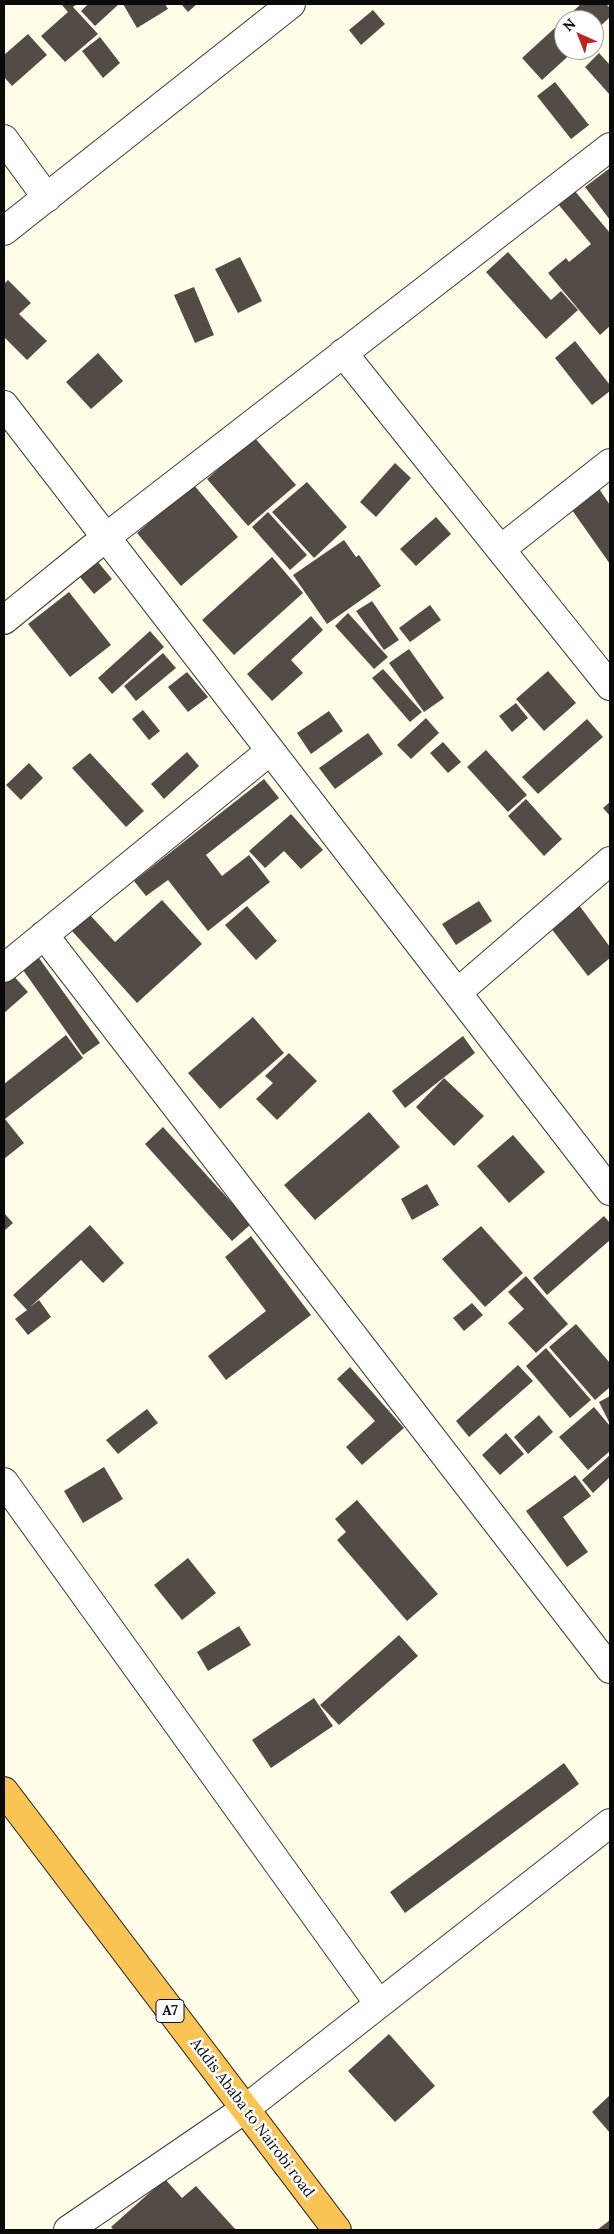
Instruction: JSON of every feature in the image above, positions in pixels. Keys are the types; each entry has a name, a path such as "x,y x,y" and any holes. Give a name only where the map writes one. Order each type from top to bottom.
{"highway":[{"name":"Addis Ababa to Nairobi road","path":"4,1791 337,2230"}],"street":[{"path":"4,231 289,4"},
{"path":"4,139 47,198"},
{"path":"4,620 105,538 610,147"},
{"path":"343,353 610,686"},
{"path":"4,405 610,1191"},
{"path":"500,549 610,463"},
{"path":"4,968 270,751"},
{"path":"458,992 610,861"},
{"path":"44,935 610,1669"},
{"path":"4,1482 380,2004"},
{"path":"68,2230 245,2109 610,1823"}],"building":[{"path":"61,4 77,4 73,7 98,34 65,62 41,36 68,12"},
{"path":"88,4 119,4 95,26 81,11"},
{"path":"123,4 165,4 168,9 137,28"},
{"path":"181,4 197,4 188,12"},
{"path":"581,4 606,4 610,8 610,17 604,23 604,10 574,10"},
{"path":"373,10 385,24 361,45 349,30"},
{"path":"554,29 554,60 564,60 542,80 522,58"},
{"path":"28,34 47,55 12,86 4,77 4,55"},
{"path":"100,37 120,63 103,78 82,51"},
{"path":"604,58 610,65 610,95 585,67 592,60 604,60"},
{"path":"555,82 589,125 571,139 537,96"},
{"path":"610,168 610,220 585,187"},
{"path":"574,190 610,233 610,326 600,335 548,273 566,258 569,262 591,244 558,204"},
{"path":"508,252 551,300 561,291 578,310 546,339 486,272"},
{"path":"240,257 262,301 238,313 215,269"},
{"path":"8,280 31,303 19,314 47,341 27,360 4,337 4,284"},
{"path":"194,287 214,335 195,343 174,295"},
{"path":"575,341 610,385 610,391 592,405 555,358"},
{"path":"98,353 123,381 91,409 66,382"},
{"path":"254,437 296,485 248,526 207,479"},
{"path":"395,463 411,478 376,517 360,502"},
{"path":"307,482 347,527 314,558 272,512"},
{"path":"595,483 610,505 610,564 567,503"},
{"path":"193,484 238,537 181,586 137,533"},
{"path":"268,512 307,555 290,570 252,527"},
{"path":"436,517 451,534 416,566 400,549"},
{"path":"344,540 356,557 359,555 381,586 327,624 293,575"},
{"path":"272,557 303,593 234,655 202,620"},
{"path":"98,562 112,579 94,594 80,577"},
{"path":"69,592 111,645 70,677 28,624"},
{"path":"372,601 399,640 384,650 356,611"},
{"path":"430,605 441,620 410,642 399,628"},
{"path":"348,613 388,657 374,669 335,626"},
{"path":"311,616 323,630 291,660 303,673 272,701 247,674"},
{"path":"150,631 164,647 112,694 98,678"},
{"path":"409,649 444,698 424,712 389,663"},
{"path":"163,653 176,668 136,701 124,686"},
{"path":"383,669 422,712 410,722 372,678"},
{"path":"548,671 576,703 544,731 516,699"},
{"path":"187,672 208,697 188,712 168,687"},
{"path":"516,703 528,718 512,732 499,716"},
{"path":"143,710 160,731 149,740 132,719"},
{"path":"329,711 343,731 311,754 297,733"},
{"path":"426,718 439,733 411,759 397,745"},
{"path":"587,719 603,737 538,794 522,777"},
{"path":"368,733 383,754 335,789 319,768"},
{"path":"443,742 461,762 448,773 430,753"},
{"path":"486,750 527,795 508,812 467,767"},
{"path":"187,752 199,766 164,799 151,784"},
{"path":"90,753 144,811 126,827 72,768"},
{"path":"29,763 43,778 21,800 6,785"},
{"path":"264,779 279,798 206,855 222,876 249,855 270,882 208,931 168,880 146,896 134,881"},
{"path":"526,799 562,839 544,856 508,816"},
{"path":"610,802 610,816 603,808"},
{"path":"291,814 323,850 301,869 284,851 265,868 249,851"},
{"path":"162,900 202,944 137,1003 72,931 90,915 115,942"},
{"path":"479,901 492,921 456,945 442,924"},
{"path":"576,901 610,947 610,958 588,976 547,923"},
{"path":"247,906 277,941 256,960 225,925"},
{"path":"39,958 100,1043 83,1055 23,970"},
{"path":"12,974 28,992 4,1013 4,980"},
{"path":"253,1017 284,1053 220,1109 188,1073"},
{"path":"66,1035 83,1058 5,1119 24,1143 4,1159 4,1084"},
{"path":"463,1036 475,1053 405,1108 392,1091"},
{"path":"289,1053 317,1081 277,1120 256,1099 273,1083 265,1076"},
{"path":"444,1078 484,1116 454,1146 416,1107"},
{"path":"369,1112 400,1147 315,1220 284,1185"},
{"path":"163,1127 251,1224 232,1241 145,1144"},
{"path":"513,1135 545,1172 509,1203 477,1166"},
{"path":"427,1184 439,1205 412,1220 401,1199"},
{"path":"4,1213 13,1223 4,1231"},
{"path":"604,1216 610,1223 610,1240 547,1295 533,1278"},
{"path":"90,1225 124,1263 103,1283 81,1260 29,1308 39,1300 51,1317 28,1335 15,1319 27,1310 13,1295"},
{"path":"481,1226 523,1273 485,1307 442,1259"},
{"path":"251,1236 311,1315 226,1380 208,1356 266,1311 225,1257"},
{"path":"526,1276 568,1324 536,1353 508,1323 524,1309 508,1292"},
{"path":"472,1303 483,1315 464,1331 453,1318"},
{"path":"576,1324 610,1363 610,1387 595,1400 549,1347"},
{"path":"546,1348 591,1400 570,1418 526,1366"},
{"path":"518,1365 533,1381 469,1437 456,1421"},
{"path":"350,1367 404,1428 362,1465 346,1447 375,1421 337,1379"},
{"path":"610,1396 610,1424 599,1402"},
{"path":"594,1407 610,1426 610,1451 588,1470 559,1437"},
{"path":"147,1409 158,1423 118,1454 106,1440"},
{"path":"539,1415 553,1432 528,1454 514,1437"},
{"path":"506,1433 524,1454 500,1475 482,1455"},
{"path":"610,1455 610,1477 593,1493 582,1480"},
{"path":"104,1467 123,1499 83,1523 64,1491"},
{"path":"575,1475 591,1496 563,1517 588,1552 567,1567 526,1511"},
{"path":"357,1500 438,1594 407,1621 337,1540 346,1532 335,1519"},
{"path":"188,1558 216,1593 182,1620 154,1585"},
{"path":"239,1626 251,1645 208,1671 197,1652"},
{"path":"399,1635 418,1656 339,1725 320,1705"},
{"path":"314,1698 333,1726 271,1768 252,1740"},
{"path":"564,1763 579,1784 405,1913 390,1892"},
{"path":"389,2034 435,2086 395,2122 348,2071"},
{"path":"610,2095 610,2133 592,2112"},
{"path":"165,2179 182,2198 196,2186 236,2230 114,2230 111,2227"},
{"path":"610,2220 610,2230 597,2230"}]}
